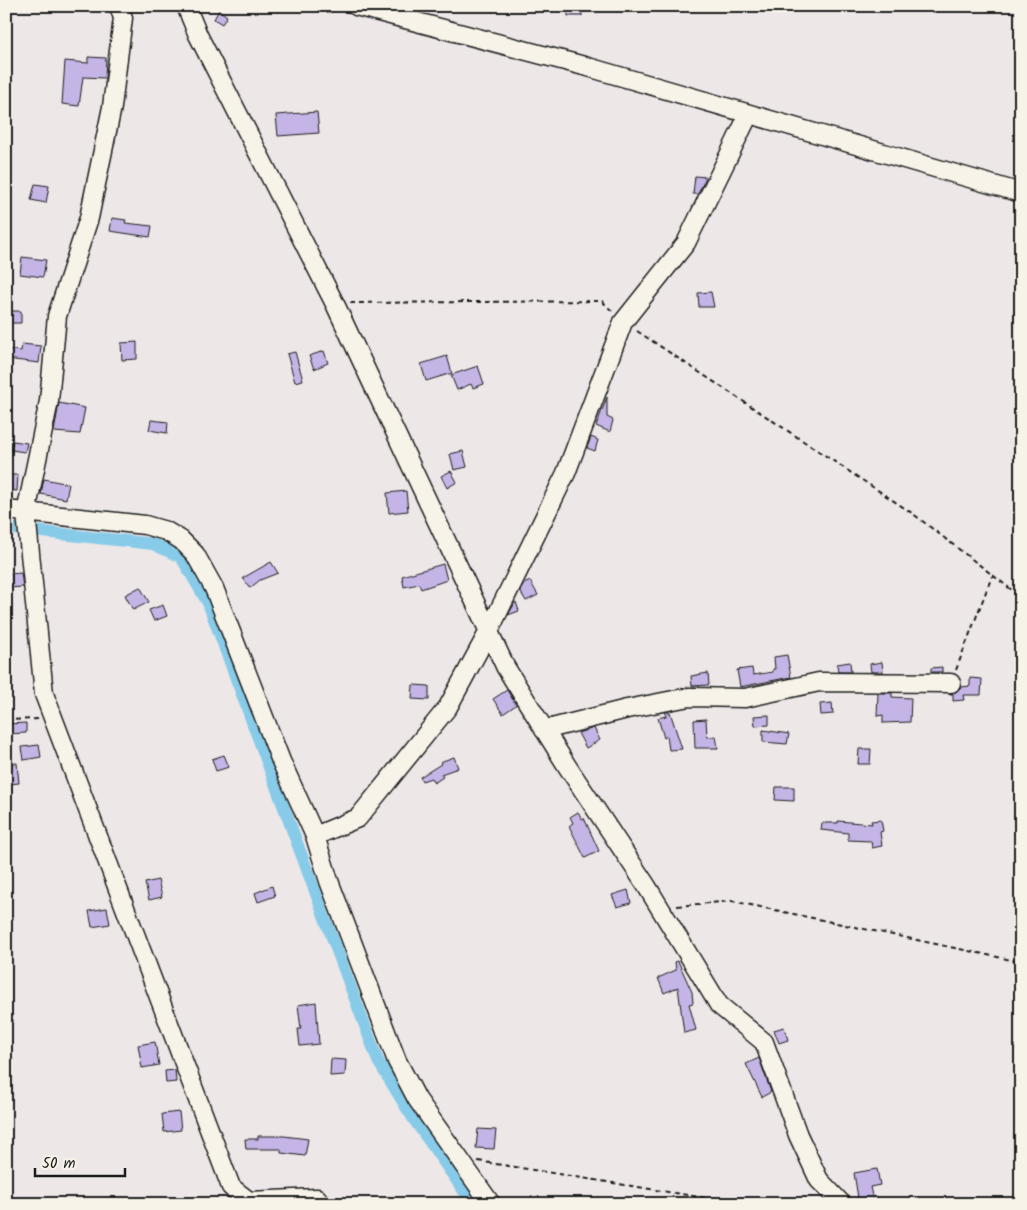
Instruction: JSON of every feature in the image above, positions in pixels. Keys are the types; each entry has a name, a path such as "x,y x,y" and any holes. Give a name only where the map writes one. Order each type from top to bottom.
{"street":[{"path":"119,6 123,18 112,107 89,218 57,316 49,401 26,512 44,694 231,1187 250,1201 317,1198 321,1204"},
{"path":"186,6 202,43 335,304 506,668 659,907 719,1005 764,1042 798,1135 819,1180 842,1204"},
{"path":"356,6 588,67 1021,193"},
{"path":"316,836 358,818 448,708 489,632 566,473 623,322 686,243 749,114"},
{"path":"6,510 145,525 166,531 181,540 195,554 214,588 281,760 316,836 329,882 397,1061 417,1099 491,1204"},
{"path":"544,730 689,696 745,698 819,682 951,683"}],"path":[{"path":"335,304 602,301 623,322 912,513 1021,597"},
{"path":"951,683 992,575"},
{"path":"6,720 54,719"},
{"path":"659,907 732,901 1021,962"},
{"path":"459,1158 742,1204"}],"building":[{"path":"568,6 582,6 582,16 568,16"},
{"path":"219,10 227,16 222,24 214,19"},
{"path":"88,57 106,58 105,78 83,77 79,106 62,104 65,61 88,63"},
{"path":"317,112 319,133 278,136 276,115"},
{"path":"695,176 706,177 698,194 693,194"},
{"path":"35,184 49,186 46,203 31,200"},
{"path":"112,218 126,220 125,223 152,226 150,237 110,231"},
{"path":"22,257 46,260 43,277 20,274"},
{"path":"711,292 714,307 699,307 698,293"},
{"path":"10,311 21,311 21,323 10,323"},
{"path":"137,342 137,359 122,360 121,343"},
{"path":"22,344 41,346 39,363 6,359 6,349 21,351"},
{"path":"324,351 328,363 314,369 309,356"},
{"path":"295,352 303,380 295,382 287,354"},
{"path":"447,356 452,373 426,381 421,364"},
{"path":"478,366 484,384 473,388 471,384 457,390 451,375"},
{"path":"607,397 607,417 613,420 610,432 596,426"},
{"path":"59,403 85,408 80,434 54,432"},
{"path":"151,420 168,422 167,433 149,430"},
{"path":"591,437 598,440 595,451 587,448"},
{"path":"13,441 27,443 25,452 11,450"},
{"path":"463,451 467,467 454,470 450,454"},
{"path":"451,471 457,482 447,488 441,476"},
{"path":"6,475 18,475 17,491 6,490"},
{"path":"44,479 69,484 66,499 41,494"},
{"path":"406,491 408,511 389,513 387,493"},
{"path":"271,562 278,573 260,580 250,588 243,578"},
{"path":"443,564 447,580 421,589 419,584 404,587 402,576"},
{"path":"21,573 23,587 8,588 7,574"},
{"path":"530,581 538,595 526,601 520,591 524,584"},
{"path":"140,587 149,602 133,610 125,595"},
{"path":"515,603 519,611 508,615"},
{"path":"163,605 167,616 154,621 149,610"},
{"path":"787,655 791,677 740,687 737,670 752,668 753,675 773,672 773,669 775,669 774,657"},
{"path":"850,662 851,672 838,672 837,664"},
{"path":"882,662 883,672 871,672 870,664"},
{"path":"942,667 942,672 931,672 931,668"},
{"path":"708,673 709,685 692,686 691,676"},
{"path":"970,678 982,679 981,695 963,695 964,700 953,701 953,694 948,694 956,692 961,687 970,686"},
{"path":"413,685 429,686 429,700 412,699"},
{"path":"507,690 516,705 503,714 493,699"},
{"path":"878,693 892,693 892,697 911,698 910,722 883,723 883,715 877,716"},
{"path":"832,703 833,714 821,715 820,704"},
{"path":"665,712 670,712 682,749 669,750 667,736 664,738 658,718 666,716"},
{"path":"769,715 769,725 755,726 754,716"},
{"path":"706,719 707,737 716,736 718,748 695,748 694,720"},
{"path":"26,723 26,733 6,734 6,724"},
{"path":"594,728 600,740 586,748 578,733"},
{"path":"763,730 789,734 787,744 763,742"},
{"path":"39,745 41,757 24,760 22,747"},
{"path":"859,749 871,749 870,764 858,764"},
{"path":"224,755 229,767 216,771 212,759"},
{"path":"454,757 458,768 441,774 443,777 434,783 431,778 422,781 420,777 441,764 440,762"},
{"path":"17,763 19,783 9,784 7,764"},
{"path":"776,787 794,787 794,801 775,800"},
{"path":"578,812 582,819 584,818 599,851 585,858 569,826 573,823 570,817"},
{"path":"881,820 883,831 880,832 882,846 872,848 871,841 848,840 848,833 821,830 822,823 838,823 838,821 872,824 871,821"},
{"path":"158,880 162,897 149,900 145,883"},
{"path":"272,886 275,896 258,902 255,893"},
{"path":"628,890 631,903 617,907 612,895"},
{"path":"107,908 110,924 92,927 89,911"},
{"path":"678,961 692,992 693,1003 689,1004 696,1030 684,1033 678,987 664,993 658,978 676,970 675,962"},
{"path":"316,1002 319,1044 300,1046 298,1029 301,1029 298,1005"},
{"path":"784,1027 788,1040 779,1043 774,1030"},
{"path":"155,1042 159,1065 142,1068 138,1045"},
{"path":"759,1058 771,1092 762,1097 746,1064"},
{"path":"331,1059 346,1060 345,1075 330,1076"},
{"path":"175,1070 176,1082 166,1083 165,1071"},
{"path":"179,1112 181,1130 164,1132 162,1114"},
{"path":"478,1129 496,1130 494,1149 476,1148"},
{"path":"258,1136 284,1136 308,1139 305,1156 281,1153 281,1149 246,1149 245,1139 258,1139"},
{"path":"877,1169 880,1185 870,1187 874,1204 859,1204 854,1173"}],"waterway":[{"path":"6,528 153,544 181,557 208,603 378,1061 413,1118 473,1204"}]}
